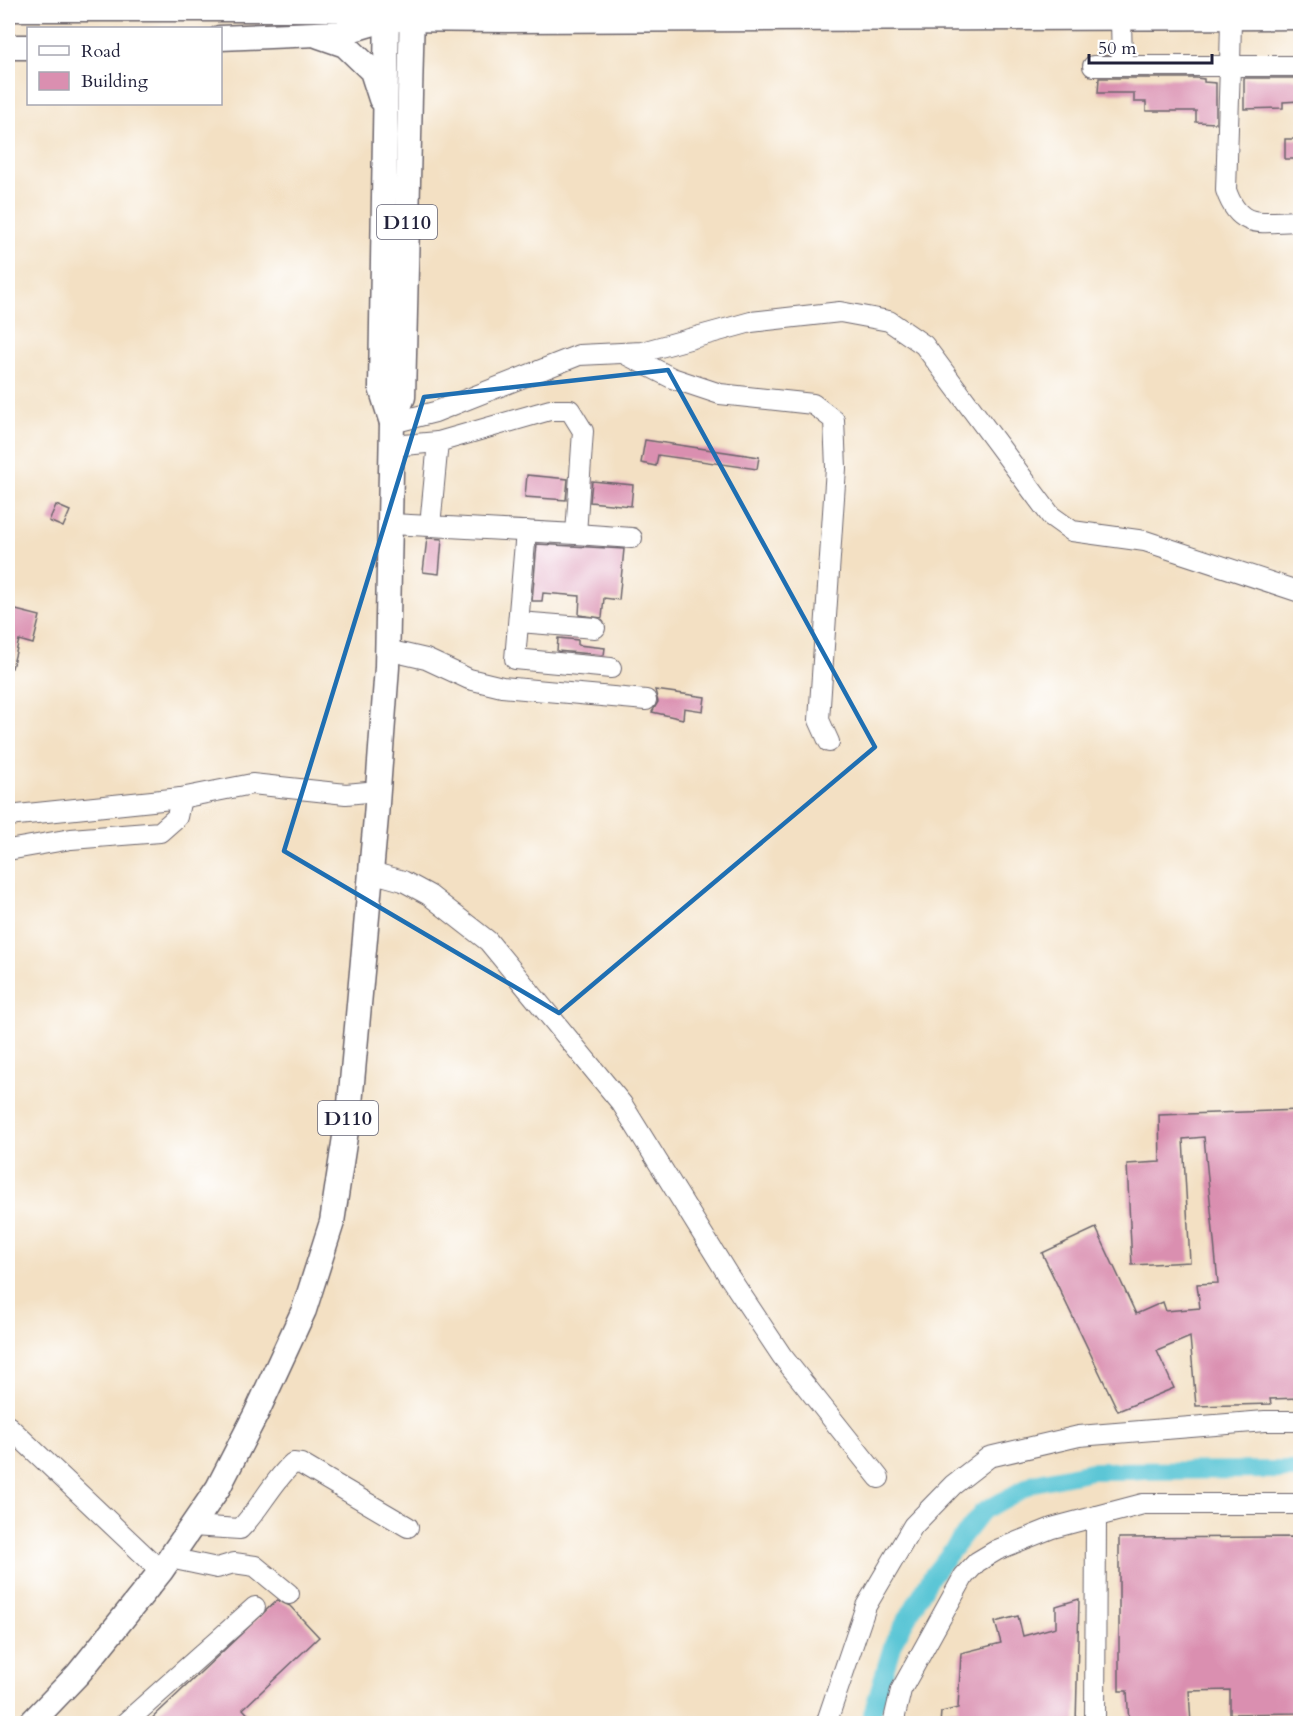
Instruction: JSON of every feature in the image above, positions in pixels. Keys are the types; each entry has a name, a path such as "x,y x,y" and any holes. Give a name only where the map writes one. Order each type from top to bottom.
{"main road":[{"path":"8,9 313,8 387,13 1006,13 1121,18 1300,17"},
{"path":"222,39 340,33 387,13"},
{"name":"D110","path":"30,1724 78,1674 166,1564 218,1488 256,1414 304,1310 332,1222 350,1104 378,791 387,650 392,434 381,388 387,13"},
{"name":"D110","path":"392,434 403,397 412,13"},
{"path":"314,34 345,45 372,71 386,112"},
{"path":"8,47 27,46"}],"street":[{"path":"1121,18 1122,66"},
{"path":"1231,18 1226,190 1232,207 1240,217 1254,222 1300,221"},
{"path":"1093,66 1300,66"},
{"path":"392,434 435,411 579,355 642,352 751,322 840,312 890,321 924,345 1051,516 1072,531 1145,541 1300,592"},
{"path":"625,354 672,378 720,394 813,404 834,420 836,468 819,720 829,742"},
{"path":"392,434 438,442 550,410 570,410 583,431 576,534"},
{"path":"430,526 438,442"},
{"path":"391,524 632,538"},
{"path":"526,531 515,659 611,668"},
{"path":"519,622 596,628"},
{"path":"387,650 426,659 470,679 502,687 646,700"},
{"path":"8,816 181,798 252,784 346,794 378,791"},
{"path":"8,850 71,839 160,832 177,817 181,798"},
{"path":"371,872 403,881 429,895 488,940 622,1104 728,1275 782,1356 879,1478"},
{"path":"826,1724 866,1606 913,1526 954,1485 989,1457 1079,1436 1265,1421 1300,1421"},
{"path":"8,1426 166,1564 217,1568 234,1563 255,1566 289,1594"},
{"path":"192,1526 240,1529 252,1517 281,1474 293,1463 301,1464 408,1527"},
{"path":"893,1724 901,1690 964,1576 977,1563 997,1550 1052,1528 1143,1504 1300,1504"},
{"path":"1095,1724 1096,1516"},
{"path":"124,1724 255,1607"}],"highlighted area":[{"path":"668,370 875,747 559,1013 284,851 424,397"}],"building":[{"path":"1099,78 1196,78 1204,79 1204,82 1216,83 1216,123 1196,122 1196,111 1146,111 1146,102 1134,102 1134,93 1098,93"},
{"path":"1244,78 1300,78 1300,101 1283,102 1283,108 1244,109"},
{"path":"1285,139 1300,139 1300,159 1285,159"},
{"path":"645,440 759,457 757,469 658,455 656,466 641,463"},
{"path":"527,475 568,479 566,500 525,497"},
{"path":"592,481 633,485 631,506 590,502"},
{"path":"56,505 70,511 63,527 49,521"},
{"path":"427,538 442,539 439,574 423,572"},
{"path":"537,544 624,549 619,600 604,598 602,618 579,615 580,596 543,593 542,601 532,601"},
{"path":"8,608 40,616 33,644 19,640 12,668 8,668"},
{"path":"558,638 578,640 578,645 605,648 604,655 557,651"},
{"path":"655,690 705,697 703,711 684,708 683,719 652,712 658,702"},
{"path":"1300,1110 1300,1398 1270,1399 1271,1404 1196,1406 1190,1337 1157,1351 1174,1388 1118,1411 1042,1253 1096,1228 1136,1314 1163,1302 1166,1311 1200,1308 1197,1284 1218,1283 1204,1137 1183,1139 1190,1262 1132,1265 1127,1164 1160,1162 1159,1115"},
{"path":"1300,1537 1300,1713 1230,1714 1230,1690 1189,1691 1191,1724 1129,1724 1127,1691 1119,1691 1119,1538"},
{"path":"1079,1599 1076,1724 940,1724 941,1712 958,1708 961,1653 1001,1643 995,1622 1018,1616 1023,1636 1056,1627 1056,1606"},
{"path":"277,1600 290,1606 319,1637 243,1709 257,1724 146,1724"}],"waterway":[{"path":"869,1724 893,1643 931,1577 982,1512 1034,1483 1091,1471 1300,1470"}]}
